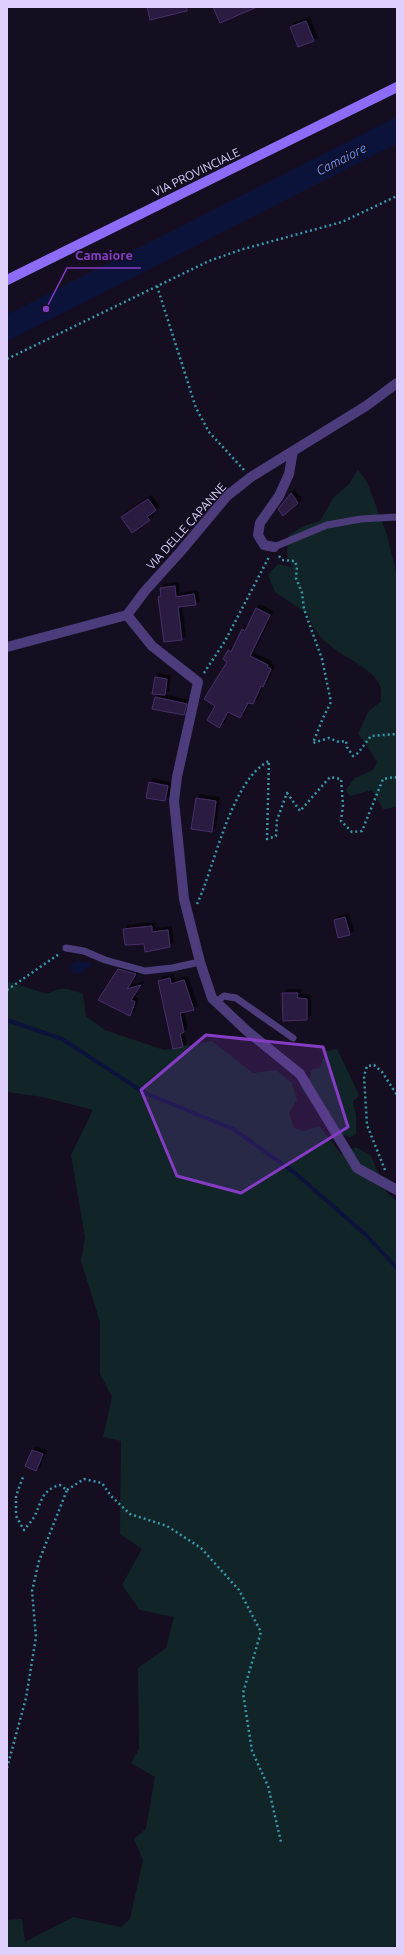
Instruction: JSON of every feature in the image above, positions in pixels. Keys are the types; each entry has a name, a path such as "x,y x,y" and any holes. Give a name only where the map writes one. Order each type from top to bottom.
{"main road":[{"name":"VIA PROVINCIALE","path":"7,280 397,87"}],"street":[{"name":"VIA DELLE CAPANNE","path":"127,615 145,591 182,551 227,496 251,477 366,406 397,383"},
{"path":"274,547 264,545 258,535 260,523 279,496 289,474 293,451"},
{"path":"7,647 127,615 152,646 198,682 177,777 174,801 184,900 200,962 212,998 247,1032 300,1074 357,1168 393,1188"}],"lane":[{"path":"274,547 327,526 361,519 397,517"},
{"path":"66,948 84,951 105,960 145,971 172,968 200,962"},
{"path":"216,1002 224,996 236,998 294,1038"}],"path":[{"path":"7,359 209,261 342,222 397,196"},
{"path":"157,286 196,408 209,432 251,477"},
{"path":"198,682 225,641 274,547"},
{"path":"274,547 282,560 295,561 297,567 296,578 302,593 304,609 322,659 331,702 323,718 314,743 329,738 339,742 346,741 347,747 353,756 358,753 371,736 397,734"},
{"path":"187,913 194,910 202,894 227,819 255,770 263,764 269,761 267,840 276,836 278,820 287,794 300,811 330,777 340,779 344,805 341,822 352,832 362,831 383,779 397,778"},
{"path":"7,990 66,948"},
{"path":"393,1188 367,1125 364,1076 366,1066 374,1065 382,1072 397,1096"},
{"path":"23,1477 16,1496 16,1516 24,1530 34,1517 41,1499 51,1488 60,1485 67,1490"},
{"path":"7,1768 26,1698 36,1637 32,1591 39,1561 67,1490 84,1479 102,1483 112,1496 130,1514 167,1526 201,1548 239,1590 261,1632 243,1694 252,1751 268,1786 281,1842"}],"highlighted area":[{"path":"206,1035 323,1047 348,1127 241,1193 177,1176 141,1090"}],"green space":[{"path":"358,470 367,482 387,535 397,576 397,807 383,809 372,790 350,796 346,790 355,778 373,770 377,762 358,734 368,712 381,701 381,689 377,680 369,671 322,639 314,628 309,615 275,592 268,575 278,564 292,567 287,555 288,536 301,527 320,521 333,498 349,484"},
{"path":"7,981 47,994 52,991 65,989 83,994 86,1016 105,1030 164,1050 212,1041 253,1073 276,1070 292,1083 297,1100 289,1113 294,1128 304,1131 319,1126 341,1154 356,1147 371,1156 387,1193 397,1201 397,1948 7,1948 7,1920 22,1919 25,1942 73,1917 121,1927 130,1919 143,1860 134,1839 146,1829 155,1777 131,1763 139,1749 138,1668 166,1648 174,1617 140,1610 122,1585 142,1549 120,1534 121,1441 103,1437 112,1397 100,1374 100,1322 81,1261 85,1237 71,1155 93,1110 43,1097 7,1092"},
{"path":"337,1049 359,1095 353,1102 356,1115 356,1135 350,1137 332,1132 301,1088 309,1079 312,1069 320,1068 326,1051"}],"shaded area":[{"path":"78,961 90,963 90,966 83,972 73,974 71,968 72,964"}],"building":[{"path":"147,7 187,7 187,11 150,20"},
{"path":"213,7 257,7 220,23"},
{"path":"306,21 314,41 298,47 290,27"},
{"path":"291,493 298,503 283,516 278,509"},
{"path":"148,499 156,510 147,517 150,520 132,533 121,517"},
{"path":"175,586 176,597 194,594 196,605 178,607 182,640 164,642 158,597 161,596 160,588"},
{"path":"256,608 270,615 250,656 268,665 267,667 271,669 253,704 248,703 240,718 228,712 219,728 207,720 215,706 204,699 227,662 223,659 228,650 231,652 242,629 245,631"},
{"path":"155,677 167,679 165,695 152,694"},
{"path":"155,697 187,704 184,715 152,709"},
{"path":"149,782 168,786 165,801 146,798"},
{"path":"196,798 216,801 212,832 191,829"},
{"path":"345,917 350,935 338,938 334,920"},
{"path":"152,926 152,932 168,930 170,947 145,952 144,944 125,945 123,929"},
{"path":"118,969 136,974 127,989 141,985 131,1000 135,1002 130,1016 98,1000"},
{"path":"170,978 171,984 184,980 194,1010 180,1013 184,1032 180,1034 183,1047 173,1049 158,981"},
{"path":"282,993 298,993 297,998 307,999 307,1020 283,1021"},
{"path":"32,1450 43,1454 36,1471 25,1466"}],"waterway":[{"name":"Camaiore","path":"7,328 397,130"},
{"path":"7,1020 62,1039 145,1093 233,1129 295,1173 365,1234 397,1268"}],"place":[{"name":"Camaiore","path":"46,309"}]}
